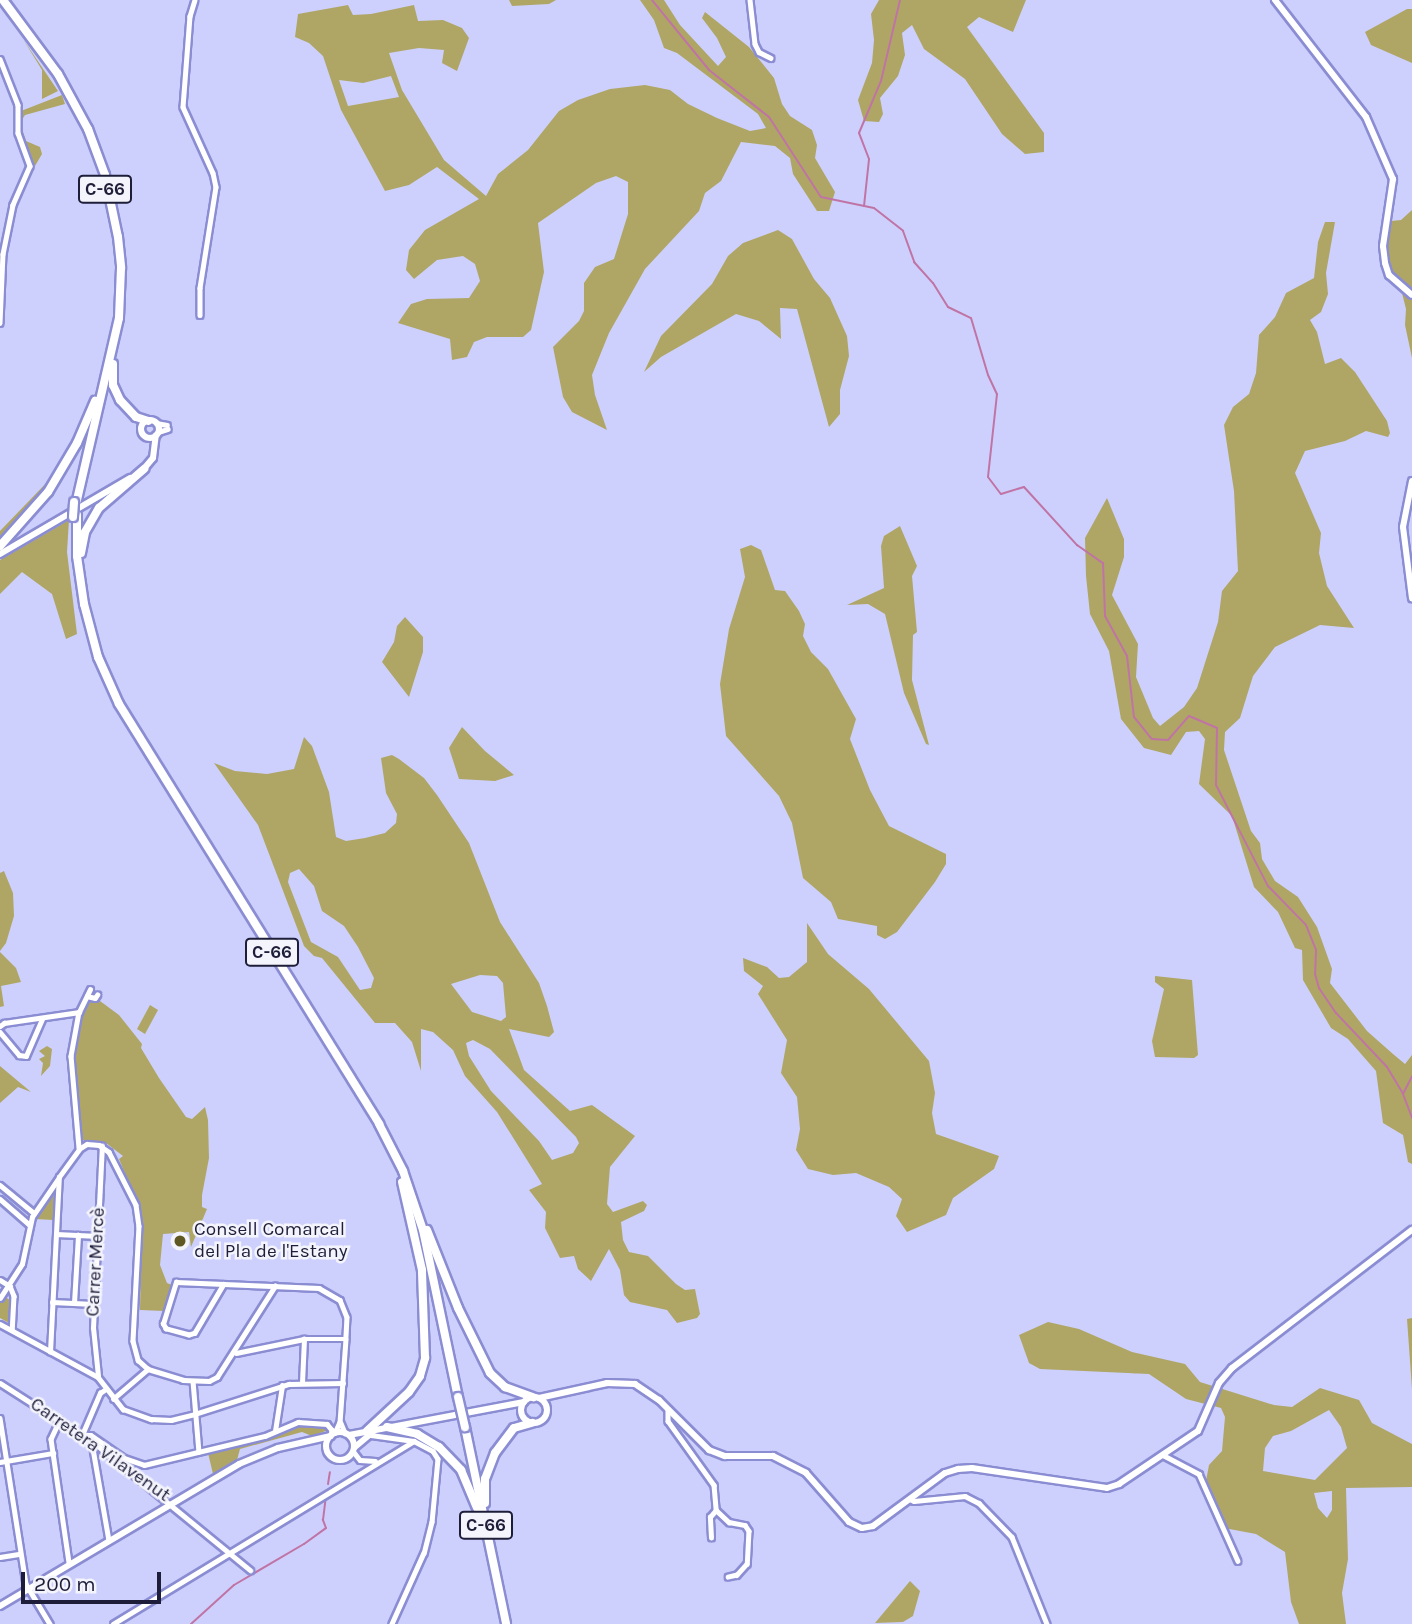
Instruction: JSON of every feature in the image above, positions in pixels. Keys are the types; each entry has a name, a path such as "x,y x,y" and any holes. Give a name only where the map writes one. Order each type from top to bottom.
{"highway":[{"name":"C-66","path":"1,1 63,83 88,130 100,160 116,222 121,268 115,340 76,501"},
{"name":"C-66","path":"1,1 45,62 71,104 91,145 106,193 116,253 116,291 111,330 78,467 72,555 78,602 92,654 113,704 375,1126 405,1182"},
{"path":"115,340 112,378 116,392 131,412 152,422"},
{"path":"0,547 48,492 77,443 95,401"},
{"path":"79,579 82,545 92,519 105,500 144,469"},
{"name":"C-66","path":"75,516 79,579 99,657 128,722 379,1124 405,1182 486,1526 504,1624"},
{"path":"405,1182 484,1363 505,1387 536,1398"},
{"path":"370,1432 409,1392 420,1376 425,1357 422,1270 405,1182"},
{"path":"486,1526 484,1488 491,1460 514,1428 532,1423"},
{"path":"387,1427 417,1434 439,1447 461,1470 477,1508"},
{"name":"C-66","path":"463,1427 477,1508 504,1624"}],"street":[{"path":"195,0 190,16 183,107 213,173 216,187 200,288 200,315"},
{"path":"750,0 755,44 759,52 771,58"},
{"path":"1275,0 1366,117 1393,179 1383,246 1385,263 1389,275 1412,295"},
{"path":"0,60 18,105 18,133 30,166 13,205 3,254 0,323"},
{"path":"147,438 167,427 152,422"},
{"path":"0,554 144,469 153,458 157,434 152,422"},
{"path":"152,422 141,429 154,447"},
{"path":"1412,481 1403,527 1412,598"},
{"path":"79,1149 71,1056 79,1012 90,989"},
{"path":"87,996 94,998 97,995"},
{"path":"0,1026 4,1023 79,1012"},
{"path":"0,1032 19,1055 26,1056 43,1018"},
{"path":"14,1298 2,1296 22,1264 34,1213 79,1149 87,1144 102,1146 111,1154 138,1211 133,1342 138,1360 148,1369 193,1381 209,1381 217,1377 235,1353 275,1286"},
{"name":"Carrer Mercè","path":"98,1377 93,1343 102,1146"},
{"path":"50,1352 59,1177"},
{"path":"0,1185 34,1213"},
{"path":"0,1199 30,1225"},
{"path":"332,1435 370,1432 472,1410 505,1408 592,1385 624,1382 644,1388 716,1454 773,1456 806,1473 856,1527 873,1526 945,1474 964,1468 1107,1489 1198,1431 1217,1389 1232,1368 1412,1230"},
{"path":"56,1234 97,1236"},
{"path":"74,1303 78,1235"},
{"path":"12,1330 16,1276"},
{"path":"0,1280 10,1286 14,1298"},
{"path":"224,1284 195,1333 189,1335 166,1329 163,1324 176,1282 275,1286 320,1288 334,1295 346,1310 340,1422 327,1451"},
{"path":"52,1302 94,1304"},
{"path":"0,1324 98,1377 123,1409 151,1419 171,1420 195,1414 282,1386 343,1383"},
{"path":"235,1353 304,1339 346,1339"},
{"path":"302,1383 304,1339"},
{"path":"113,1399 148,1369"},
{"path":"193,1381 199,1452"},
{"name":"Carretera Vilavenut","path":"0,1383 82,1434 171,1503 260,1454 332,1435"},
{"path":"275,1432 282,1386"},
{"path":"106,1389 100,1393 82,1434 91,1434 124,1458 144,1465 275,1432 293,1423 306,1421 327,1424 332,1435"},
{"path":"505,1408 532,1423 541,1421 556,1395"},
{"path":"536,1398 545,1402 547,1411"},
{"path":"523,1416 524,1402"},
{"path":"668,1409 668,1421 714,1485 715,1508 710,1517 711,1538"},
{"path":"0,1418 3,1461 28,1588 50,1624"},
{"path":"61,1420 51,1435 69,1563"},
{"path":"340,1422 354,1450 363,1461 383,1459"},
{"path":"370,1432 414,1441 433,1451 438,1459 432,1522 424,1553 392,1624"},
{"path":"315,1441 333,1458 341,1460 370,1432"},
{"path":"394,1438 398,1445 396,1451"},
{"path":"113,1624 414,1441"},
{"path":"92,1443 97,1457 109,1540"},
{"path":"3,1461 53,1453"},
{"path":"97,1457 102,1453 107,1454"},
{"path":"1163,1455 1199,1474 1238,1561"},
{"path":"911,1499 914,1501 965,1496 979,1503 1013,1537 1047,1624"},
{"path":"0,1606 171,1503 250,1570"},
{"path":"715,1508 729,1522 745,1525 749,1531 747,1564 737,1576 728,1577"},
{"path":"0,1557 20,1554"}],"shaded area":[{"path":"509,0 556,0 549,4 512,6"},
{"path":"640,0 664,0 680,25 718,66 726,57 717,38 702,18 705,12 749,47 774,78 782,104 790,116 812,130 817,145 815,158 835,192 829,211 817,211 793,174 790,158 775,146 741,142 721,181 705,193 699,211 645,269 609,333 592,375 595,395 607,430 572,412 563,397 553,347 579,321 584,311 584,283 595,267 614,259 628,214 628,182 616,176 596,183 538,223 544,272 531,330 523,337 487,337 474,342 467,357 452,360 450,339 398,323 411,304 427,299 469,298 480,281 475,264 463,256 437,260 414,279 406,270 409,250 425,230 479,199 437,167 409,185 385,191 341,110 323,56 309,43 295,37 298,14 348,5 353,15 414,5 418,21 443,20 462,28 469,38 457,71 442,63 444,50 419,48 389,53 402,90 444,160 486,196 498,174 528,150 559,111 578,100 610,89 645,85 670,90 688,104 717,118 750,131 766,128 758,114 677,53 664,48 654,20","holes":["391,76 399,97 348,106 339,80 363,83"]},
{"path":"879,0 1026,0 1013,32 979,17 967,27 1044,133 1044,152 1025,154 1002,134 965,79 924,49 912,25 902,33 905,55 898,76 880,98 883,114 879,122 864,121 858,100 872,63 874,40 871,14"},
{"path":"1407,9 1412,9 1412,63 1371,45 1365,32"},
{"path":"23,39 58,91 42,99 42,70"},
{"path":"62,95 65,104 25,115 20,123 26,141 40,147 42,154 35,166 18,129 17,117 21,111"},
{"path":"1412,210 1412,358 1405,325 1406,309 1399,281 1391,269 1387,248 1391,221 1401,220"},
{"path":"1325,222 1335,222 1326,273 1328,294 1321,312 1310,320 1317,332 1325,364 1341,358 1355,372 1387,421 1390,433 1388,437 1366,431 1345,441 1305,451 1295,473 1321,533 1319,553 1327,586 1354,628 1320,625 1275,647 1253,676 1240,718 1225,732 1224,750 1251,831 1260,843 1262,859 1275,881 1298,897 1317,927 1332,969 1330,983 1367,1031 1393,1054 1405,1064 1412,1055 1412,1164 1408,1162 1403,1135 1383,1123 1376,1071 1348,1039 1331,1028 1303,980 1302,950 1295,948 1278,912 1254,887 1232,816 1199,784 1205,739 1199,731 1186,732 1171,755 1144,748 1121,719 1109,651 1090,614 1086,576 1085,538 1107,498 1124,539 1124,557 1112,595 1138,644 1136,677 1153,718 1160,726 1184,707 1197,688 1218,622 1222,591 1238,571 1234,491 1224,425 1233,407 1249,394 1256,373 1259,335 1275,317 1286,293 1314,278 1318,242"},
{"path":"778,230 792,239 814,279 830,298 847,336 849,356 840,390 840,414 829,427 797,309 780,308 781,339 759,321 736,314 661,357 644,372 661,336 712,284 728,256 743,243"},
{"path":"53,476 37,500 0,541 0,531"},
{"path":"69,520 67,552 77,634 66,639 52,594 22,572 0,594 0,560"},
{"path":"900,526 917,566 912,576 917,632 913,635 912,680 929,745 926,744 904,693 885,614 868,604 847,605 884,588 881,546 884,536"},
{"path":"751,545 761,550 775,590 785,591 799,611 805,624 803,636 811,652 828,669 856,719 850,739 870,790 889,826 946,854 946,864 935,882 897,932 885,939 877,935 877,926 838,919 831,902 803,878 792,823 779,796 726,736 720,684 729,629 745,577 740,549"},
{"path":"405,617 423,637 423,652 409,697 382,662 394,642 397,626"},
{"path":"462,727 514,775 495,781 459,779 449,748"},
{"path":"304,737 312,746 329,792 336,837 346,841 385,833 396,823 397,814 386,793 381,758 392,755 399,759 424,778 437,795 469,843 500,922 539,983 547,1006 554,1032 549,1037 509,1029 524,1070 570,1111 592,1105 635,1136 610,1167 607,1204 613,1212 643,1201 647,1205 644,1211 621,1222 623,1240 629,1252 648,1256 676,1284 685,1290 695,1289 700,1314 697,1318 677,1323 667,1310 630,1302 624,1295 620,1270 609,1249 591,1281 578,1269 574,1256 560,1258 545,1228 546,1212 529,1190 542,1184 497,1112 465,1076 453,1050 433,1032 421,1029 421,1071 412,1042 395,1023 375,1023 322,958 314,956 304,946 258,825 214,763 235,771 267,774 294,769","holes":["299,869 314,886 322,911 344,926 358,947 374,978 371,988 360,990 338,957 311,942 288,882 290,873","480,975 497,976 503,983 506,1017 501,1021 472,1012 451,984","473,1040 490,1049 576,1137 579,1143 573,1153 552,1160 539,1141 491,1091 469,1056 466,1043"]},
{"path":"4,871 13,893 14,916 6,943 0,951 0,873"},
{"path":"807,923 828,954 869,989 929,1061 935,1093 932,1113 936,1134 999,1156 994,1169 953,1198 946,1215 907,1232 896,1216 902,1199 889,1187 856,1173 833,1175 808,1169 796,1150 800,1129 797,1097 781,1073 787,1040 758,994 763,986 744,971 743,958 767,967 779,978 789,977 807,962"},
{"path":"0,952 16,968 21,982 1,986 4,1006 0,1007"},
{"path":"1155,976 1192,980 1198,1055 1194,1058 1155,1057 1152,1041 1164,989 1155,982"},
{"path":"90,1001 100,1001 119,1015 142,1044 141,1048 159,1078 186,1117 192,1119 205,1107 209,1158 202,1207 207,1209 191,1247 189,1232 163,1234 160,1265 167,1283 172,1285 164,1311 140,1310 142,1214 119,1159 123,1156 106,1143 81,1140 74,1050 82,1012"},
{"path":"150,1005 158,1010 145,1034 137,1029"},
{"path":"47,1046 52,1049 50,1066 41,1076 43,1063 39,1059 45,1056 39,1051"},
{"path":"0,1066 31,1092 18,1087 0,1103"},
{"path":"54,1192 53,1220 35,1219 35,1218"},
{"path":"5,1297 12,1301 11,1324 0,1318 0,1303"},
{"path":"1412,1318 1412,1389 1407,1319"},
{"path":"1048,1322 1079,1329 1132,1352 1185,1364 1200,1382 1274,1405 1292,1407 1320,1388 1359,1400 1372,1423 1412,1444 1412,1487 1346,1488 1348,1559 1342,1593 1346,1624 1299,1624 1291,1602 1285,1552 1256,1534 1224,1528 1214,1510 1206,1481 1209,1465 1222,1451 1225,1417 1221,1408 1186,1399 1149,1374 1040,1369 1029,1363 1019,1335","holes":["1329,1410 1341,1427 1347,1448 1315,1480 1263,1471 1265,1448 1273,1436 1291,1431","1332,1491 1332,1510 1327,1518 1318,1508 1314,1493"]},
{"path":"300,1425 331,1429 312,1436 302,1432 240,1449 237,1460 213,1474 208,1453 274,1437"},
{"path":"910,1581 920,1591 913,1616 903,1622 875,1623"}],"waterway":[{"path":"652,0 709,70 769,117 821,197 874,208 903,231 914,262 933,283 948,307 971,318 988,375 997,394 988,477 1001,494 1024,487 1077,545 1103,563 1105,616 1127,656 1134,717 1152,739 1168,740 1189,716 1217,728 1216,785 1268,886 1306,925 1316,950 1315,974 1319,988 1336,1013 1387,1067 1403,1094 1412,1118"},
{"path":"864,206 869,159 859,133 881,81 900,0"},
{"path":"1403,1094 1412,1076"},
{"path":"328,1484 330,1472"},
{"path":"191,1624 234,1585 326,1528 323,1520 326,1497"}],"place":[{"name":"Consell Comarcal del Pla de l'Estany","path":"180,1241"}]}
